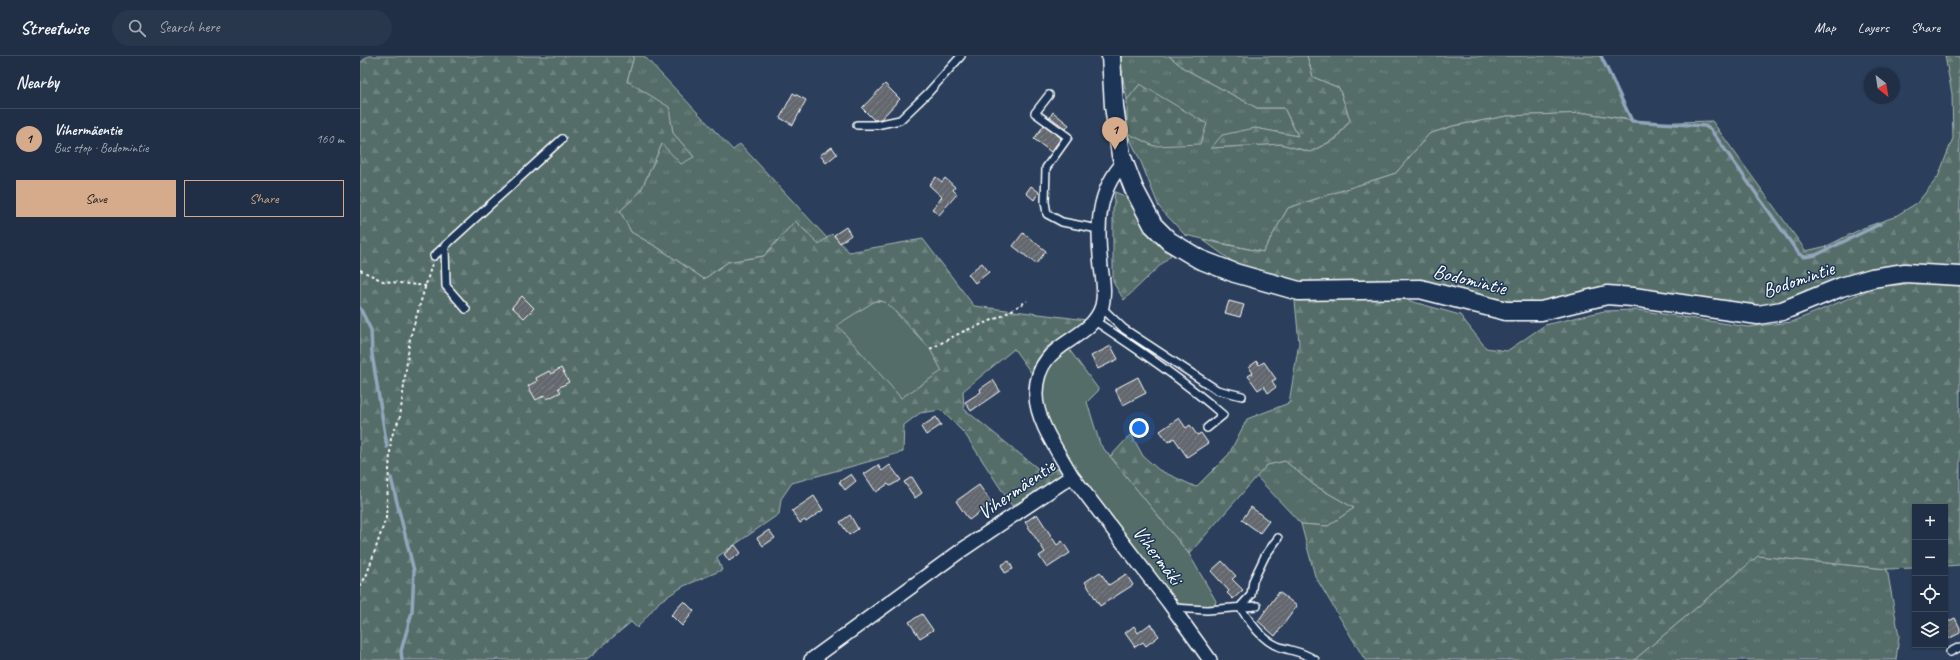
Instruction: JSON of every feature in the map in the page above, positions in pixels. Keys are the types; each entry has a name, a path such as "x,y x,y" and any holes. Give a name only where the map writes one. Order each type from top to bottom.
{"street":[{"name":"Bodomintie","path":"1111,56 1114,106 1121,155 1134,189 1153,225 1169,241 1199,259 1235,273 1299,291 1420,289 1489,308 1513,311 1541,311 1607,295 1633,297 1758,315 1782,311 1841,287 1872,278 1905,273 1960,276"},
{"path":"1095,321 1101,307 1104,294 1098,229 1099,212 1104,193 1111,179 1124,162"},
{"name":"Vihermäentie","path":"811,660 959,552 1072,476 1052,441 1039,411 1036,395 1037,376 1046,360 1066,341 1095,321"},
{"name":"Vihermäki","path":"1072,476 1173,608 1210,660"}],"lane":[{"path":"857,125 876,126 900,120 928,93 961,56"},
{"path":"1049,94 1034,113 1068,137 1046,168 1045,202 1047,214 1062,222 1098,229"},
{"path":"434,256 562,139"},
{"path":"445,246 446,286 466,309"},
{"path":"1101,307 1124,329 1217,390 1242,396"},
{"path":"1095,321 1154,360 1193,389 1224,415 1207,428"},
{"path":"1240,607 1251,595 1256,575 1265,556 1278,538"},
{"path":"1173,608 1207,610 1257,606"},
{"path":"1240,607 1255,629 1277,646 1308,655 1315,660"},
{"path":"1950,652 1960,647"}],"path":[{"path":"360,586 367,574 386,518 391,438 400,417 410,338 434,256"},
{"path":"360,270 383,281 426,286"},
{"path":"930,349 962,332 1000,317 1027,301"}],"green space":[{"path":"368,56 634,56 627,81 669,107 673,133 694,157 681,164 662,144 640,192 620,211 631,232 660,249 704,279 728,262 764,256 795,221 819,244 832,234 849,252 923,239 974,306 1087,320 1045,348 1032,374 1014,349 963,391 964,409 1046,475 1060,467 1064,475 1012,506 965,434 941,410 920,413 904,425 903,452 792,483 781,499 779,514 717,557 722,570 684,586 660,601 637,628 631,622 586,660 360,660 360,63","holes":["878,300 884,302 906,321 930,349 932,354 875,301"]},
{"path":"634,56 644,56 733,150 740,144 827,238 819,244 795,221 764,256 728,262 704,279 660,249 631,232 620,211 640,192 662,144 694,157 673,133 668,107 627,81"},
{"path":"1119,56 1169,56 1185,69 1257,108 1284,108 1298,136 1255,128 1211,148 1281,144 1310,152 1336,139 1350,120 1339,88 1313,77 1307,56 1601,56 1632,120 1586,113 1507,116 1453,126 1429,134 1396,173 1288,208 1263,252 1185,235 1159,207 1141,162 1127,133 1154,146 1140,84 1127,100"},
{"path":"1169,56 1307,56 1313,77 1339,88 1350,120 1335,139 1310,152 1281,144 1211,148 1222,135 1255,128 1298,136 1284,108 1257,108 1185,69"},
{"path":"1945,56 1960,56 1960,270 1762,308 1625,289 1533,306 1506,303 1432,283 1395,280 1329,285 1290,281 1233,262 1203,240 1263,252 1288,208 1396,173 1429,134 1453,126 1507,116 1586,113 1646,123 1712,121 1806,251 1827,246 1863,228 1894,217 1917,203 1938,177 1953,138 1952,94"},
{"path":"1140,84 1207,124 1200,144 1154,146 1127,133 1127,100"},
{"path":"1115,192 1125,196 1142,222 1171,255 1124,300 1113,282 1113,210"},
{"path":"1931,283 1960,285 1960,565 1948,566 1948,504 1912,504 1912,568 1887,569 1758,556 1634,660 1365,660 1315,576 1301,524 1328,526 1354,508 1314,485 1285,461 1267,465 1189,554 1110,457 1131,434 1143,456 1159,470 1196,487 1229,454 1247,419 1289,403 1299,343 1295,301 1315,298 1403,299 1460,315 1486,348 1507,351 1545,325 1604,311 1637,310 1748,327 1792,322 1878,286"},
{"path":"875,301 885,302 899,316 930,349 942,371 901,398 837,325"},
{"path":"1068,348 1099,390 1087,402 1100,444 1189,554 1216,601 1214,607 1176,604 1058,444 1045,413 1041,397 1042,378 1049,362"},
{"path":"1285,461 1314,485 1354,508 1328,526 1301,524 1256,476 1267,465"},
{"path":"1758,556 1887,569 1899,636 1896,660 1634,660"}],"building":[{"path":"885,84 900,99 881,119 874,120 862,108"},
{"path":"793,93 806,100 793,125 780,118"},
{"path":"1053,112 1069,125 1066,129 1050,117"},
{"path":"1044,125 1061,138 1051,152 1034,139"},
{"path":"832,147 837,154 826,163 820,155"},
{"path":"936,177 942,182 945,178 955,187 953,190 957,194 939,215 932,209 942,197 929,185"},
{"path":"1031,186 1039,192 1034,200 1026,193"},
{"path":"846,227 851,235 840,243 834,235"},
{"path":"1023,233 1046,251 1036,264 1013,246"},
{"path":"982,263 989,272 975,283 968,274"},
{"path":"522,296 534,308 524,318 512,307"},
{"path":"1229,301 1244,305 1240,317 1225,313"},
{"path":"1111,346 1118,359 1098,369 1091,356"},
{"path":"1257,361 1259,365 1264,362 1276,379 1272,381 1276,387 1268,393 1264,386 1258,390 1248,376 1253,373 1249,367"},
{"path":"561,368 569,382 558,388 561,392 547,399 545,395 536,400 528,386 537,381 536,378 549,371 551,374"},
{"path":"1138,377 1146,393 1123,405 1115,389"},
{"path":"993,380 1000,391 971,411 965,402 981,392 980,389"},
{"path":"936,417 941,425 926,435 921,427"},
{"path":"1179,418 1186,428 1190,425 1197,435 1201,433 1208,443 1187,457 1174,438 1168,442 1160,431"},
{"path":"878,465 882,471 890,465 901,480 890,486 888,484 876,492 864,474"},
{"path":"851,474 856,481 845,490 839,482"},
{"path":"912,477 922,493 915,498 904,482"},
{"path":"979,485 992,503 969,520 956,501"},
{"path":"814,496 823,510 806,522 805,520 800,523 792,511"},
{"path":"1251,507 1269,521 1260,533 1242,520"},
{"path":"1037,514 1057,545 1062,541 1070,553 1047,568 1039,556 1045,552 1025,522"},
{"path":"850,515 858,529 849,535 840,522"},
{"path":"769,530 775,538 763,546 757,538"},
{"path":"735,545 741,553 729,561 724,554"},
{"path":"1009,561 1013,569 1005,573 1001,565"},
{"path":"1222,561 1236,576 1232,579 1243,590 1233,599 1227,593 1229,591 1211,571"},
{"path":"1100,572 1109,585 1126,574 1133,585 1100,606 1085,582"},
{"path":"1279,592 1297,606 1275,636 1258,621"},
{"path":"684,601 694,611 682,626 671,615"},
{"path":"922,614 933,630 920,638 909,622"},
{"path":"1955,618 1960,628 1960,633 1948,639 1948,622"},
{"path":"1150,624 1159,636 1146,646 1143,642 1135,647 1125,633 1134,626 1138,633"}],"waterway":[{"path":"1601,56 1632,121 1705,126 1711,130 1799,254 1804,257 1816,255 1880,224"},
{"path":"360,308 371,330 372,354 387,447"},
{"path":"391,478 414,571 412,612 401,651 402,660"}],"place":[{"name":"Vihermäentie","path":"1115,150"}]}
